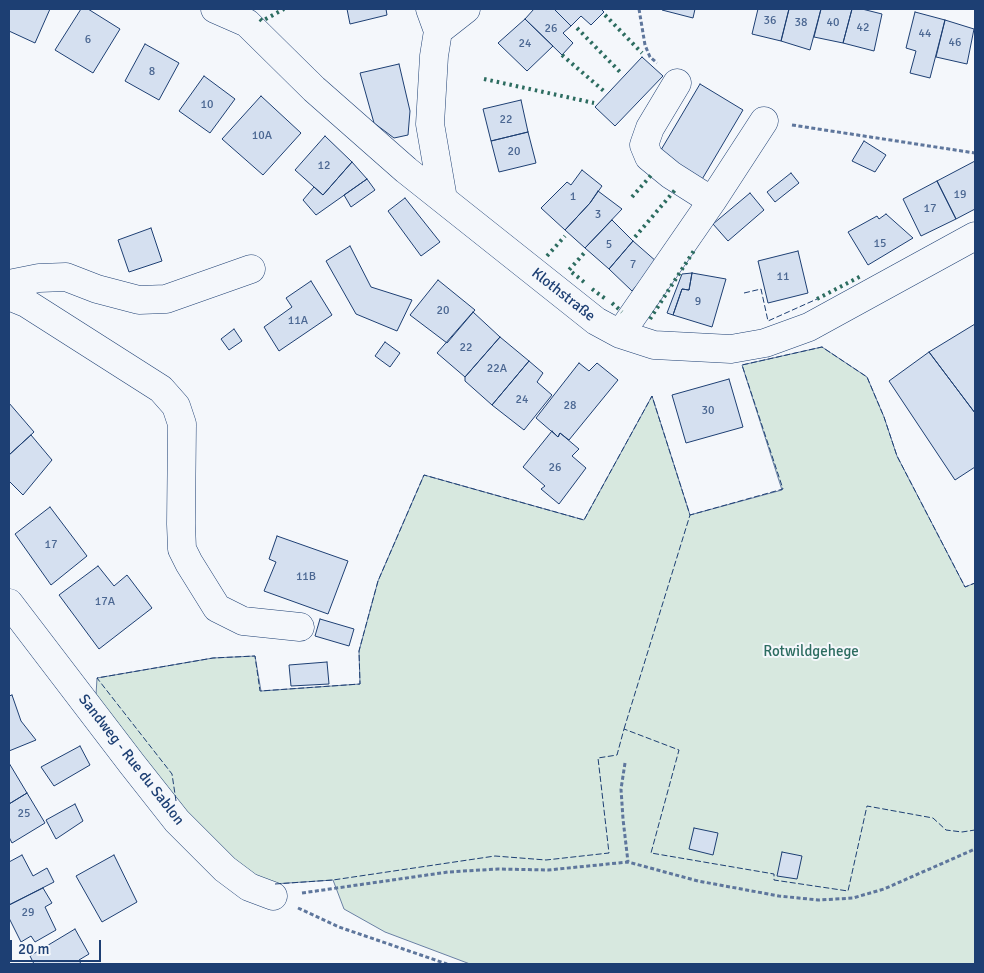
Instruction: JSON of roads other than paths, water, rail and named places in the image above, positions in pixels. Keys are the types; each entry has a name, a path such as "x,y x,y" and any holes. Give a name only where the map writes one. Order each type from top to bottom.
{"street":[{"name":"Klothstraße","path":"215,9 247,23 314,89 442,199 596,321 620,334 654,345 731,349 765,343 809,326 975,236"},
{"path":"442,199 430,124 434,20 466,9"},
{"path":"677,83 650,128 644,145 649,157 671,175 712,201"},
{"path":"620,334 712,201 764,121"},
{"path":"9,284 39,278 66,277 97,289 139,300 166,299 251,269"},
{"path":"9,296 26,303 161,388 176,406 182,424 182,549 189,563 217,608 243,621 300,627"},
{"name":"Sandweg - Rue du Sablon","path":"9,603 177,821 225,869 249,887 273,896"}],"park label":[{"name":"Rotwildgehege","path":"811,652"}]}
